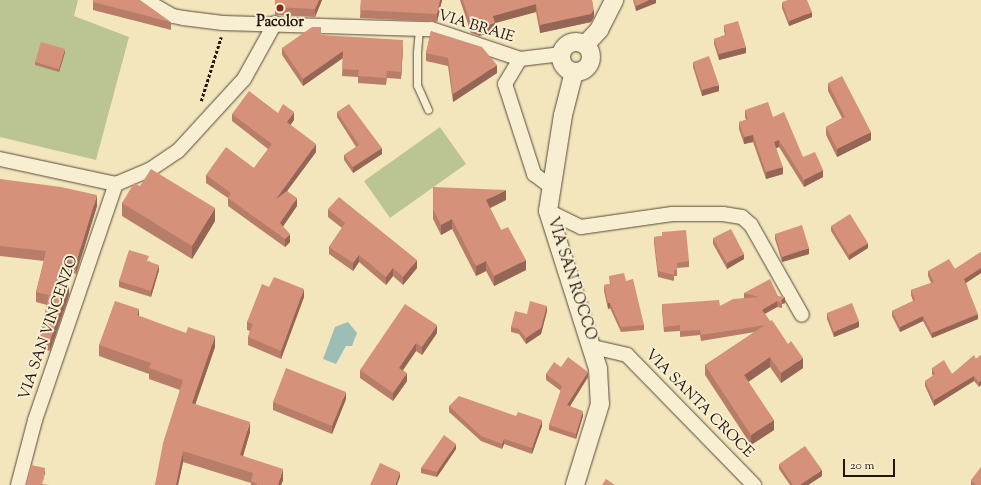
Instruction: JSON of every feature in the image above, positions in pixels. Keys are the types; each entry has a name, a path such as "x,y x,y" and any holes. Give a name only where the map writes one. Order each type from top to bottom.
{"street":[{"name":"VIA BRAIE","path":"145,0 178,17 223,23 275,23 431,30 520,59 562,54"},
{"path":"585,45 599,30 614,0"},
{"path":"0,159 116,184 152,169 178,150 202,128 244,79 275,23"},
{"path":"579,43 585,45 591,55 590,61 584,70 574,72 563,66 562,54 568,45 579,43"},
{"path":"520,59 505,84 534,174 551,187"},
{"name":"VIA SAN ROCCO","path":"574,72 551,187 548,211 593,347 598,369 600,404 575,485"},
{"name":"VIA SAN VINCENZO","path":"18,485 35,420 116,184"},
{"path":"548,211 581,227 672,214 723,214 742,217 751,225 802,315"},
{"name":"VIA SANTA CROCE","path":"593,347 626,355 754,485"}],"lane":[{"path":"420,29 416,54 418,85 428,110"}],"path":[{"path":"199,108 220,45"}],"green space":[{"path":"0,0 78,0 74,16 129,37 96,160 0,137"},
{"path":"440,127 466,164 390,218 364,181"}],"water":[{"path":"348,322 357,333 352,346 346,346 336,364 323,359 335,327"}],"building":[{"path":"93,0 140,0 171,22 93,2"},
{"path":"275,0 319,0 315,9 275,7"},
{"path":"361,0 440,0 437,14 360,10"},
{"path":"463,0 592,0 594,10 591,14 540,25 536,4 493,16 495,23 479,28 471,25"},
{"path":"634,0 649,0 636,6"},
{"path":"788,0 807,0 812,12 789,21 782,2"},
{"path":"738,21 746,47 719,54 714,39 726,35 724,25"},
{"path":"312,27 321,27 321,35 403,40 401,72 387,71 386,78 358,76 359,70 342,69 343,51 303,79 282,48"},
{"path":"431,31 482,47 497,65 453,94 448,58 426,53"},
{"path":"41,42 65,49 59,69 35,62"},
{"path":"709,56 719,85 702,90 693,62"},
{"path":"842,76 871,132 837,149 826,127 845,117 828,83"},
{"path":"249,91 278,113 283,104 294,112 287,122 316,144 276,199 287,191 297,198 280,223 290,234 285,239 228,198 231,193 206,175 226,147 254,168 272,144 232,114"},
{"path":"768,102 773,117 784,112 803,157 815,152 823,170 804,180 779,140 774,142 783,167 766,172 753,135 744,137 739,122 748,119 745,110"},
{"path":"349,104 382,148 353,167 344,155 359,145 337,112"},
{"path":"151,169 215,208 192,246 122,203 134,183 140,186"},
{"path":"0,179 61,187 97,195 76,263 65,260 58,281 69,285 50,341 39,338 49,295 36,292 46,251 0,246"},
{"path":"433,187 506,190 486,200 501,230 508,227 526,260 494,276 486,261 476,266 452,219 441,225 433,209"},
{"path":"339,197 417,260 403,277 393,268 386,277 359,255 353,263 329,247 345,223 328,209"},
{"path":"850,214 868,243 849,255 831,226"},
{"path":"802,225 809,248 782,257 775,234"},
{"path":"731,229 744,254 727,263 713,238"},
{"path":"686,230 689,261 677,263 677,271 674,270 674,275 658,271 654,237 662,236 662,232"},
{"path":"129,250 149,256 147,261 159,265 151,291 119,281"},
{"path":"981,252 981,268 964,279 978,314 932,333 923,316 900,327 892,311 915,300 911,290 934,282 928,271 949,259 955,269"},
{"path":"624,273 626,281 633,279 644,325 621,327 610,303 608,303 604,285 611,284 609,276"},
{"path":"274,277 304,289 281,351 248,337 253,324 247,322 262,284 269,287"},
{"path":"770,279 778,296 785,297 781,300 782,303 777,301 762,310 770,322 766,325 701,335 700,330 680,331 680,325 664,327 662,304 719,300 720,306 733,299 759,297 744,293"},
{"path":"115,301 139,309 137,315 186,333 188,327 215,336 192,403 250,422 240,455 283,469 278,485 257,485 251,481 253,473 183,451 176,485 155,485 163,443 183,380 149,368 151,363 99,345"},
{"path":"530,301 547,306 541,328 526,338 519,329 511,327 515,311 527,314"},
{"path":"852,303 859,321 834,332 827,313"},
{"path":"405,304 437,325 422,347 416,343 399,368 407,373 393,393 360,370"},
{"path":"772,320 788,344 791,341 803,358 781,373 770,357 744,375 774,420 751,435 705,365"},
{"path":"974,355 976,359 981,355 981,380 979,382 974,376 934,400 925,381 935,374 932,368 944,360 952,374"},
{"path":"568,357 588,372 567,405 583,411 576,434 549,425 562,386 546,374 554,362 561,367"},
{"path":"286,368 346,392 332,426 273,402"},
{"path":"459,396 516,416 518,412 542,420 532,448 504,439 502,444 481,436 449,406"},
{"path":"444,435 456,444 437,472 421,468"},
{"path":"805,446 822,470 800,485 793,485 779,464"},
{"path":"380,463 400,472 395,485 370,485"},
{"path":"31,465 45,468 42,484 49,485 26,485"},
{"path":"981,467 981,485 976,485 971,480"},
{"path":"606,479 615,485 602,485"}],"place":[{"name":"Pacolor","path":"280,8"}]}
